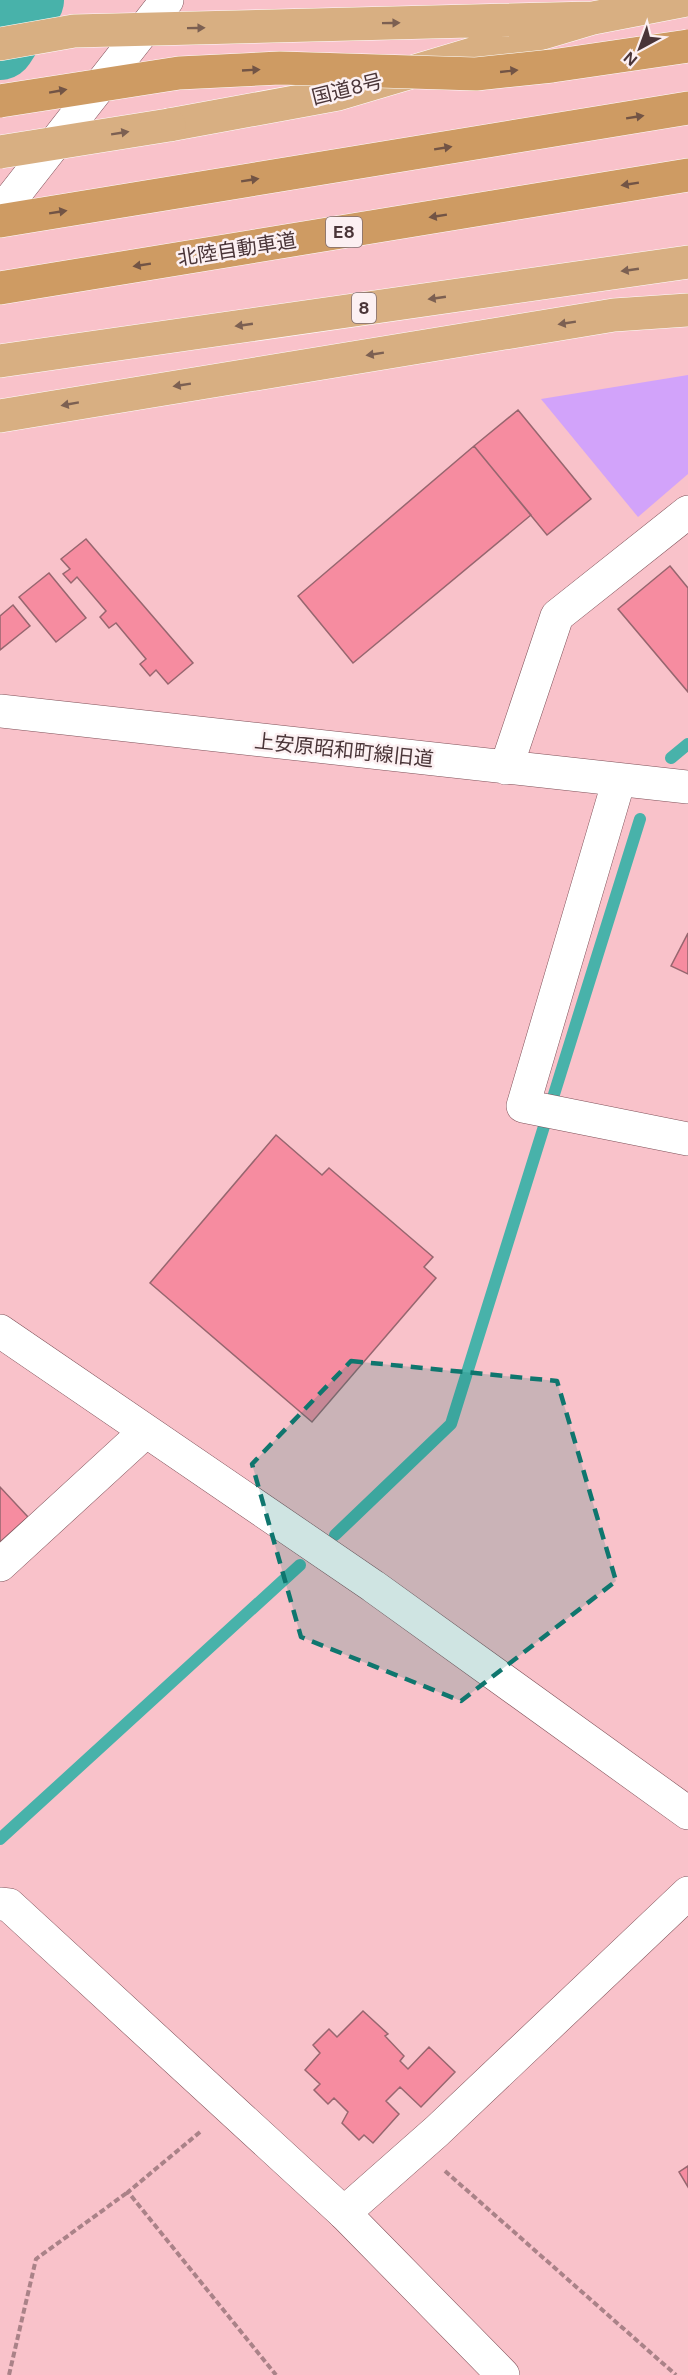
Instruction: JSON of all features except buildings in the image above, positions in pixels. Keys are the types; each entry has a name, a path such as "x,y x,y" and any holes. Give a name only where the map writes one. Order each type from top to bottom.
{"highway":[{"name":"国道8号","path":"0,152 169,125 338,94 593,18 687,0"},
{"path":"0,44 74,31 593,18"},
{"path":"0,101 179,73 280,68 476,74 552,66 688,46"},
{"path":"0,221 688,108"},
{"name":"北陸自動車道","path":"0,288 688,175"},
{"name":"8","path":"0,361 41,353 688,262"},
{"path":"0,416 614,315 688,310"}],"street":[{"path":"0,213 167,0"},
{"path":"506,768 557,616 688,512"},
{"name":"上安原昭和町線旧道","path":"0,711 688,787"},
{"path":"619,780 523,1106 688,1139"},
{"path":"0,1331 373,1586 688,1814"},
{"path":"0,1565 146,1431"},
{"path":"344,2213 418,2148 688,1893"},
{"path":"0,1904 9,1905 344,2213 503,2375"}],"path":[{"path":"9,2375 36,2259 128,2192 230,2107"},
{"path":"418,2148 676,2375"},
{"path":"128,2192 276,2375"}],"highlighted area":[{"path":"351,1361 557,1381 616,1581 461,1701 301,1637 252,1464"}],"shaded area":[{"path":"688,375 688,474 638,517 541,399"}],"waterway":[{"path":"0,45 29,0"},
{"path":"671,758 688,744"},
{"path":"335,1535 451,1424 640,819"},
{"path":"0,1839 300,1565"}]}
